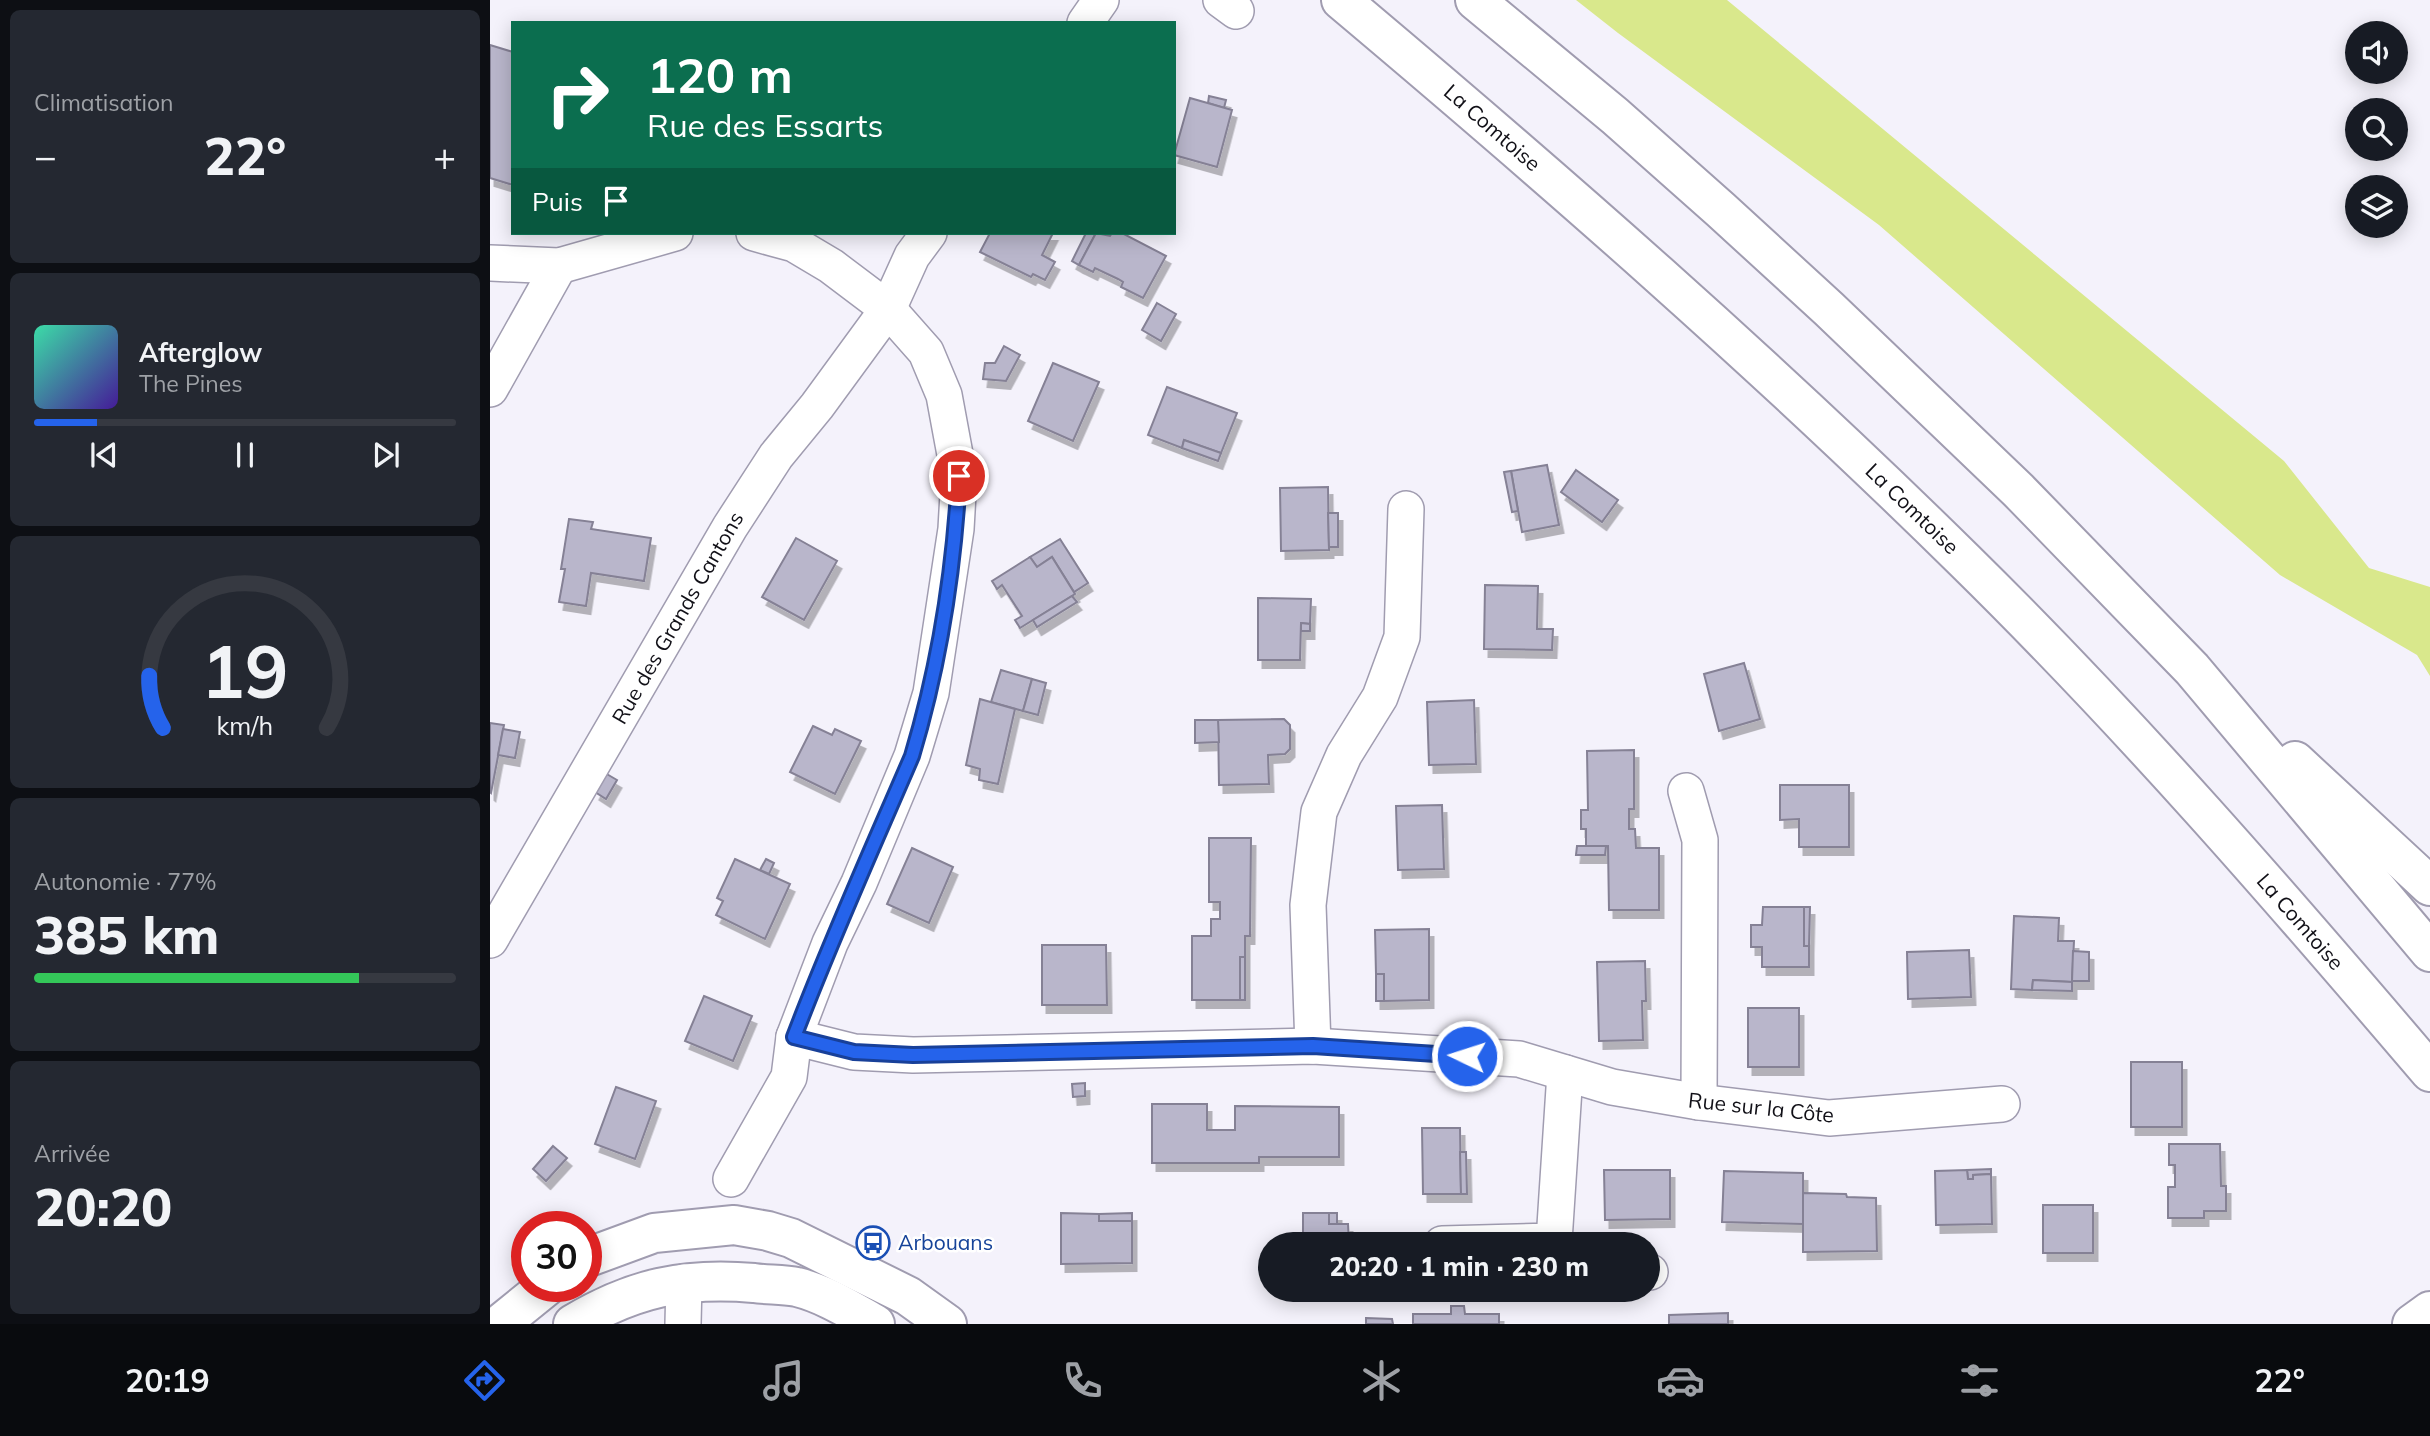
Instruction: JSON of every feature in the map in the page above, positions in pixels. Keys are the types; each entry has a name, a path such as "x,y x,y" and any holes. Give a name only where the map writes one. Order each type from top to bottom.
{"main road":[{"name":"La Comtoise","path":"1341,0 1657,271 1760,364 1966,562 2161,764 2430,1072"},
{"path":"1475,0 1624,125 1829,309 2018,490 2192,668 2430,886"},
{"path":"2192,668 2430,952"},
{"path":"602,1252 654,1233 734,1225 757,1229 791,1238 908,1296 947,1324"},
{"path":"573,1324 639,1292 684,1282 720,1280 796,1287 833,1300 875,1324"},
{"path":"500,1324 527,1302"},
{"path":"2412,1324 2430,1311"}],"street":[{"path":"1086,21 1101,0"},
{"path":"490,263 559,266 668,235"},
{"path":"732,1179 789,1077 794,1037 830,943 859,883 912,756 931,693 956,530 959,476 944,395 926,352 888,309 831,266 793,244 761,235"},
{"name":"Rue des Grands Cantons","path":"490,940 737,517 776,456 817,406 888,309 912,256 928,235"},
{"path":"491,386 559,266"},
{"path":"490,341 491,386"},
{"path":"1313,1046 1308,905 1319,812 1344,755 1380,697 1402,637 1406,509"},
{"path":"1686,791 1700,840 1699,1102"},
{"name":"Rue sur la Côte","path":"794,1037 854,1052 913,1055 1313,1046 1519,1059 1612,1087 1699,1102 1829,1118 2002,1104"},
{"path":"1556,1232 1565,1073"},
{"path":"683,1324 684,1282"}],"green space":[{"path":"1576,0 1727,0 2284,461 2369,568 2430,587 2430,676 2417,655 2280,575 1879,225"}],"building":[{"path":"490,45 511,51 511,184 490,178"},
{"path":"1209,96 1226,100 1224,108 1208,103"},
{"path":"1190,98 1232,110 1217,167 1176,156"},
{"path":"989,235 1052,235 1042,255 1055,262 1045,280 1033,274 1031,277 980,252"},
{"path":"1085,235 1095,235 1079,265 1072,261"},
{"path":"1095,235 1126,235 1166,256 1143,298 1121,287 1123,282 1118,279 1095,268 1093,272 1079,265"},
{"path":"1157,303 1176,314 1161,341 1142,330"},
{"path":"1004,346 1020,355 1006,381 983,379 985,363 995,363"},
{"path":"1053,363 1099,382 1073,441 1028,421"},
{"path":"1167,387 1237,413 1221,453 1184,440 1182,448 1148,435"},
{"path":"1184,440 1221,453 1218,461 1182,448"},
{"path":"1547,465 1559,525 1522,532 1511,471"},
{"path":"1576,470 1618,500 1602,522 1561,492"},
{"path":"1511,471 1518,511 1512,512 1504,472"},
{"path":"1328,487 1329,550 1281,551 1280,488"},
{"path":"1328,513 1338,513 1338,547 1329,547"},
{"path":"569,519 593,522 591,529 651,538 644,581 591,573 586,606 559,602"},
{"path":"796,538 837,561 804,620 762,597"},
{"path":"1060,539 1088,583 1074,592 1052,557 1037,567 1030,557"},
{"path":"1030,557 1037,567 1052,557 1075,594 1020,628 1015,620 1022,616 1002,585 997,589 992,581"},
{"path":"1485,585 1538,586 1537,629 1553,629 1552,650 1484,649"},
{"path":"1072,596 1077,602 1037,627 1033,620"},
{"path":"1258,598 1311,599 1310,624 1301,623 1300,660 1258,660"},
{"path":"1301,623 1310,624 1310,631 1301,631"},
{"path":"1744,663 1760,719 1719,731 1704,674"},
{"path":"1001,670 1032,679 1023,711 991,702"},
{"path":"1032,679 1046,683 1038,715 1023,711"},
{"path":"980,699 1015,709 998,784 979,780 980,769 966,765"},
{"path":"1474,700 1476,764 1429,765 1427,702"},
{"path":"1284,719 1290,725 1290,749 1285,754 1268,755 1269,784 1219,785 1218,720"},
{"path":"1195,720 1218,720 1219,742 1195,743"},
{"path":"490,723 504,725 491,793 490,792"},
{"path":"813,726 832,735 835,729 861,741 835,794 790,772"},
{"path":"503,729 520,732 515,758 498,755"},
{"path":"1634,750 1634,809 1629,809 1629,829 1635,829 1636,848 1659,848 1659,910 1609,910 1608,846 1586,847 1586,829 1581,829 1581,810 1588,810 1587,751"},
{"path":"605,773 617,780 606,799 595,792"},
{"path":"1780,785 1849,785 1849,847 1799,847 1799,819 1780,820"},
{"path":"1442,805 1444,869 1398,870 1396,806"},
{"path":"1209,838 1251,838 1250,936 1245,936 1245,957 1240,957 1240,1000 1192,1000 1192,936 1211,936 1211,919 1220,919 1220,902 1209,902"},
{"path":"1577,846 1606,846 1605,855 1576,855"},
{"path":"912,848 953,867 929,923 887,904"},
{"path":"735,859 790,884 765,939 716,915 723,901 717,898"},
{"path":"766,859 774,863 769,874 760,870"},
{"path":"1763,907 1804,907 1804,946 1809,946 1809,967 1762,967 1762,947 1751,947 1751,925 1762,925"},
{"path":"1804,907 1810,907 1809,946 1804,946"},
{"path":"2014,916 2059,918 2058,941 2074,941 2072,982 2033,980 2032,990 2011,989"},
{"path":"1429,929 1429,1000 1384,1001 1384,974 1376,974 1375,930"},
{"path":"1042,945 1106,945 1107,1005 1042,1005"},
{"path":"1969,950 1971,997 1908,999 1907,952"},
{"path":"2073,951 2089,952 2089,981 2072,981"},
{"path":"1240,957 1245,957 1245,1000 1240,1000"},
{"path":"1645,961 1643,1040 1599,1041 1597,962"},
{"path":"1376,974 1384,974 1384,1001 1376,1001"},
{"path":"2033,980 2072,982 2072,991 2032,990"},
{"path":"704,996 752,1016 733,1061 685,1041"},
{"path":"1748,1008 1799,1008 1799,1067 1748,1067"},
{"path":"2131,1062 2182,1062 2182,1127 2131,1127"},
{"path":"1085,1083 1085,1096 1073,1097 1072,1084"},
{"path":"616,1087 656,1101 635,1159 595,1144"},
{"path":"1152,1104 1207,1104 1207,1130 1235,1130 1235,1106 1339,1107 1339,1157 1259,1157 1259,1163 1152,1163"},
{"path":"1422,1128 1460,1128 1461,1194 1423,1194"},
{"path":"2169,1144 2220,1144 2221,1186 2226,1186 2226,1211 2204,1211 2204,1218 2168,1218 2168,1187 2175,1187 2175,1165 2169,1165"},
{"path":"553,1146 567,1158 546,1181 533,1169"},
{"path":"1460,1152 1466,1152 1467,1194 1461,1194"},
{"path":"1991,1169 1991,1174 1973,1175 1973,1179 1968,1179 1967,1170"},
{"path":"1604,1170 1670,1170 1670,1219 1605,1220"},
{"path":"1967,1170 1968,1179 1973,1179 1973,1175 1991,1174 1992,1224 1936,1225 1935,1171"},
{"path":"1724,1171 1803,1173 1803,1224 1722,1222"},
{"path":"1803,1193 1876,1198 1877,1251 1803,1252"},
{"path":"2043,1205 2093,1205 2093,1253 2043,1253"},
{"path":"1061,1213 1099,1214 1099,1221 1132,1221 1132,1263 1061,1264"},
{"path":"1132,1213 1132,1221 1099,1221 1099,1214"},
{"path":"1303,1213 1329,1213 1329,1224 1348,1224 1348,1232 1303,1232"},
{"path":"1329,1213 1337,1213 1337,1224 1329,1224"},
{"path":"1451,1306 1464,1306 1465,1314 1499,1314 1499,1324 1413,1324 1413,1314 1451,1314"},
{"path":"1728,1313 1728,1324 1669,1324 1669,1315"},
{"path":"1366,1318 1392,1319 1393,1324 1366,1324"}],"place":[{"name":"Arbouans","path":"873,1243"}],"route":[{"path":"959,476 953,554 931,693 919,735 859,883 830,943 794,1037 854,1052 913,1055 1064,1054 1313,1046 1467,1056"}]}
